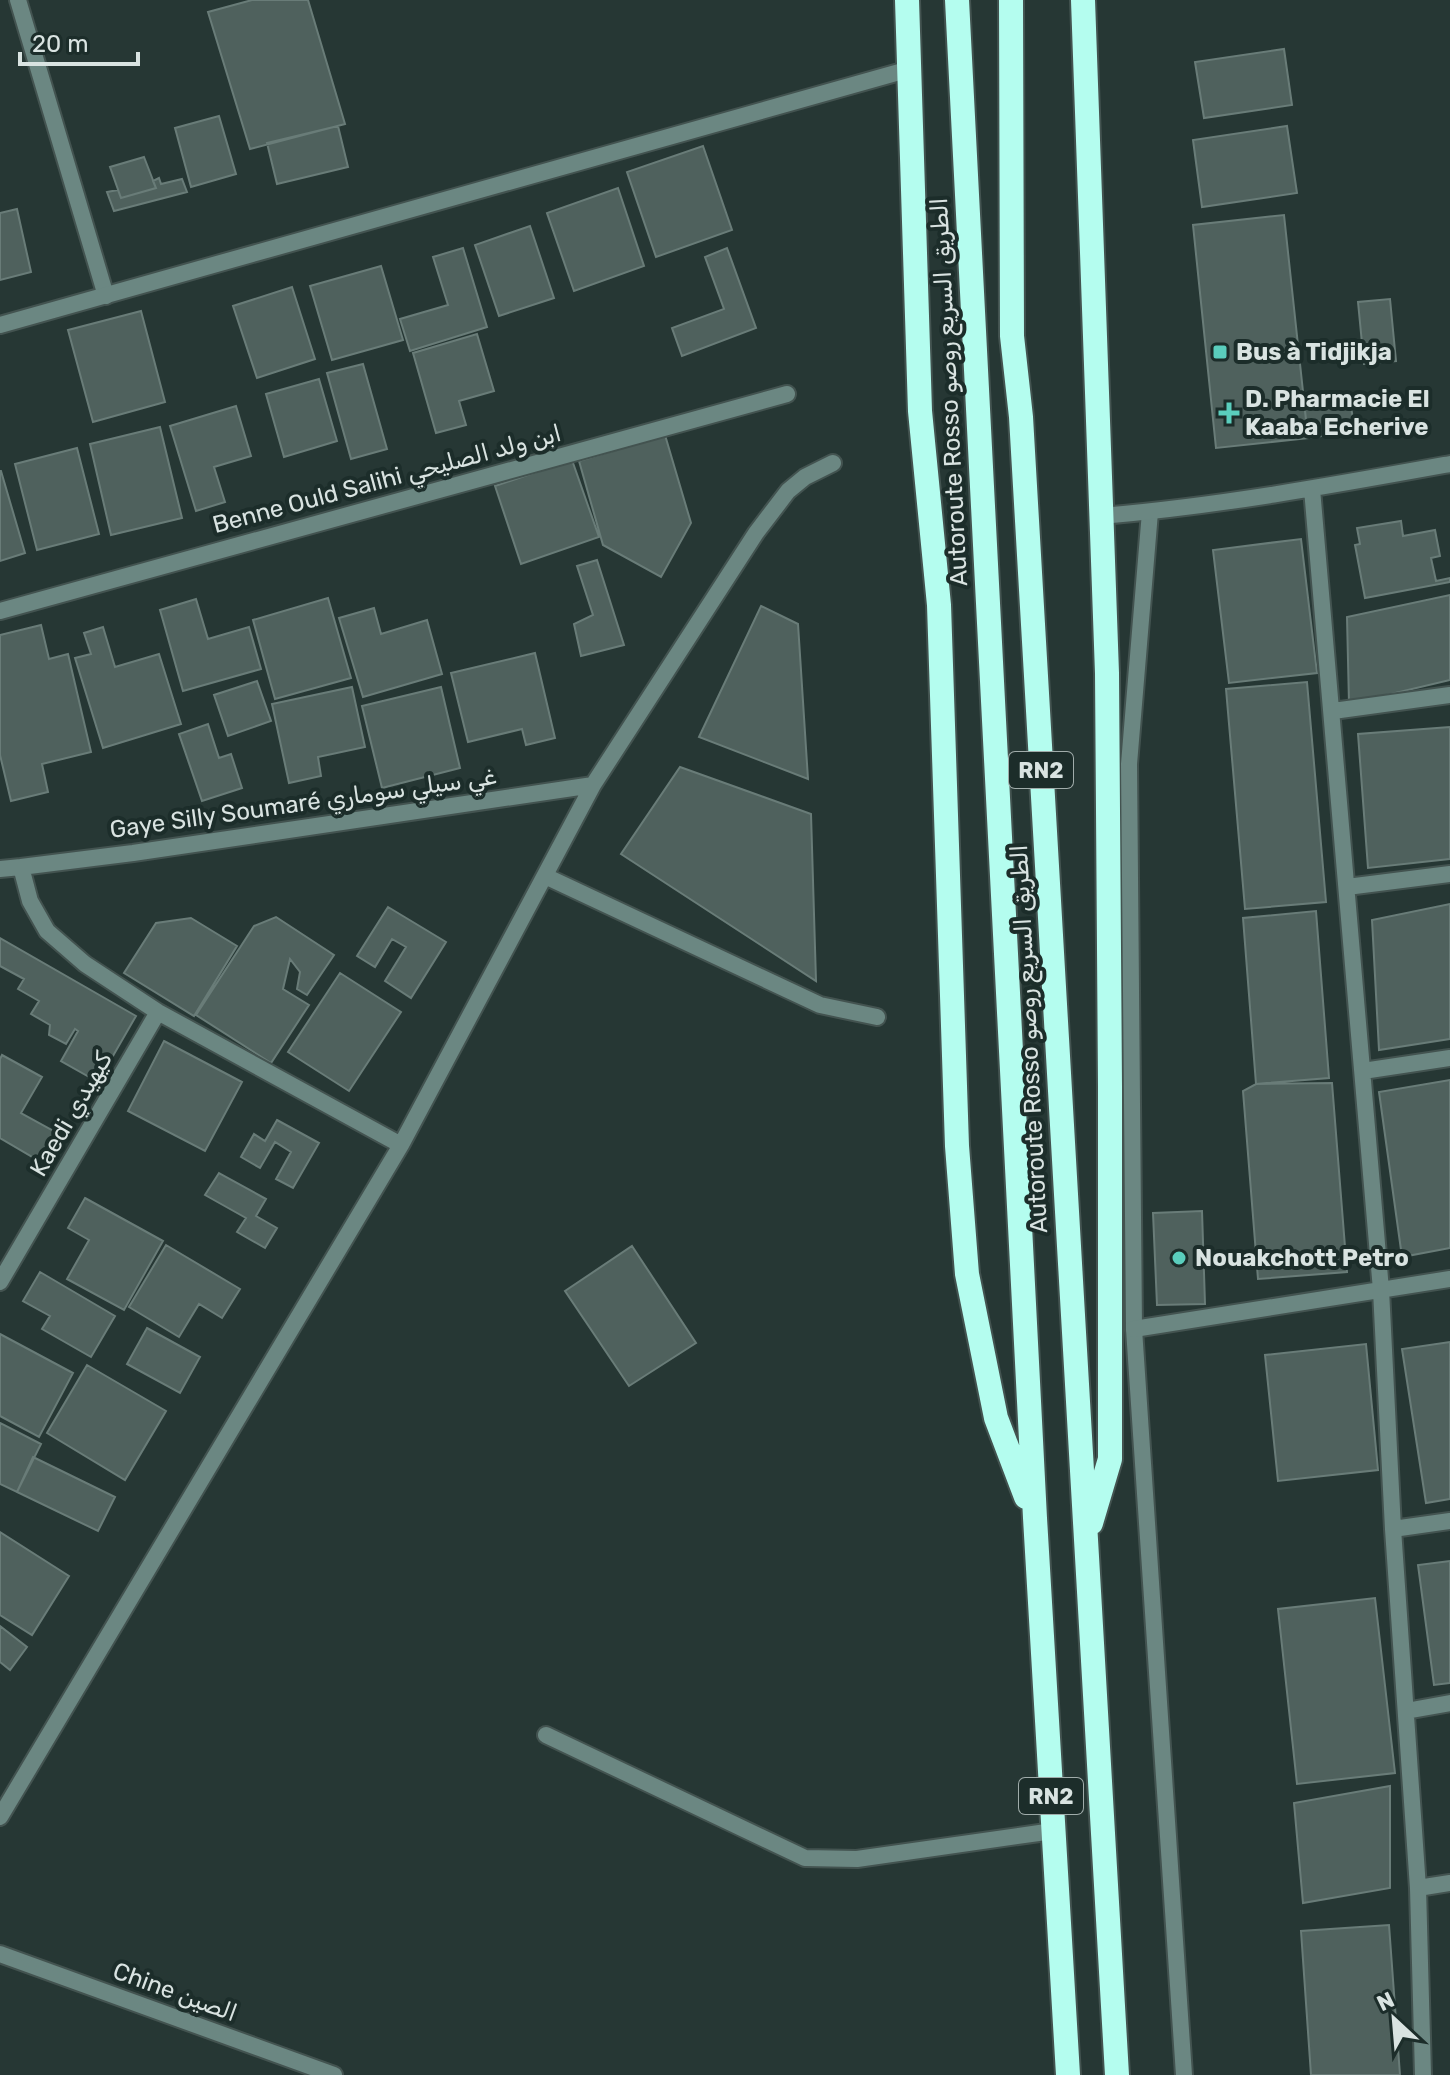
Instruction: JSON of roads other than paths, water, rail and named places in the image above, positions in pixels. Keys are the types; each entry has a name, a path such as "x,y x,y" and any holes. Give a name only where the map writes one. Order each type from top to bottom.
{"highway":[{"path":"907,0 920,411 939,605 955,1099 965,1258 996,1418 1035,1518"},
{"name":"Autoroute Rosso الطريق السريع روصو","path":"957,0 1035,1518 1068,2075"},
{"name":"Autoroute Rosso الطريق السريع روصو","path":"1011,0 1012,336 1022,433 1117,2075"},
{"path":"1083,0 1107,673 1110,1459 1085,1540"}],"street":[{"path":"18,0 106,296"},
{"path":"0,325 910,69"},
{"name":"Benne Ould Salihi ابن ولد الصليحي","path":"0,611 787,394"},
{"path":"0,1817 401,1145 593,785 756,533 788,491 805,477 833,463"},
{"path":"1101,516 1312,489 1450,464"},
{"path":"1312,489 1381,1290 1393,1529 1418,1888 1423,2075"},
{"path":"1150,512 1129,764 1134,1329 1184,2075"},
{"path":"1333,711 1450,695"},
{"name":"Gaye Silly Soumaré غي سيلي سوماري","path":"0,869 133,853 593,785"},
{"path":"21,867 30,901 47,931 85,964 158,1012 401,1145"},
{"path":"1347,887 1450,874"},
{"path":"545,876 820,1005 877,1017"},
{"name":"Kaedi كيهيدي","path":"0,1282 158,1012"},
{"path":"1363,1071 1450,1058"},
{"path":"1134,1329 1450,1279"},
{"path":"1393,1529 1450,1521"},
{"path":"1406,1711 1450,1703"},
{"path":"546,1735 805,1858 857,1859 1053,1831"},
{"path":"1418,1888 1450,1883"},
{"name":"Chine الصين","path":"0,1954 334,2075"}],"place":[{"name":"Bus à Tidjikja","path":"1220,352"},
{"name":"D. Pharmacie El Kaaba Echerive","path":"1229,413"},
{"name":"Nouakchott Petro","path":"1179,1258"}]}
